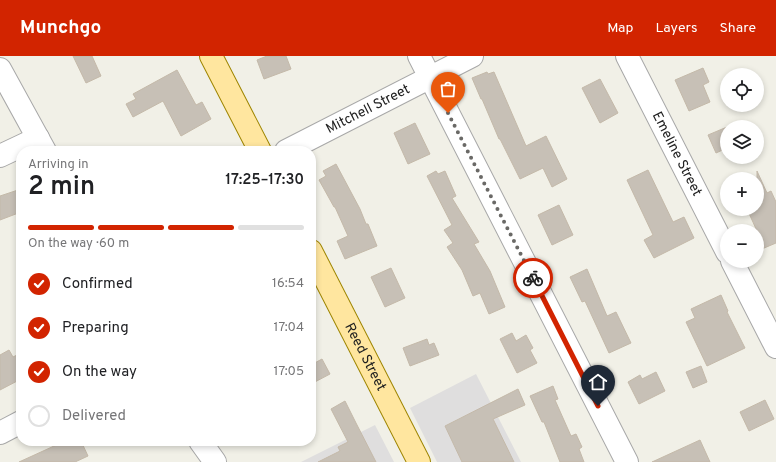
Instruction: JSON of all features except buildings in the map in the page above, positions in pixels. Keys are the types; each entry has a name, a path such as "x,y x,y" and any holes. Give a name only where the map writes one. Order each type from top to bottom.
{"main road":[{"path":"211,56 257,146"},
{"name":"Reed Street","path":"316,261 419,462"}],"street":[{"path":"419,56 627,462"},
{"name":"Mitchell Street","path":"296,146 472,56"},
{"name":"Emeline Street","path":"627,56 720,238"},
{"path":"0,69 42,145"},
{"path":"0,156 16,152"},
{"path":"736,268 776,347"},
{"path":"0,433 16,425"},
{"path":"204,446 215,462"}],"shaded area":[{"path":"476,374 521,462 437,462 410,408"},
{"path":"375,425 394,462 301,462"}],"way so far":[{"path":"448,113 533,278"}],"route":[{"path":"533,278 598,406"}]}
